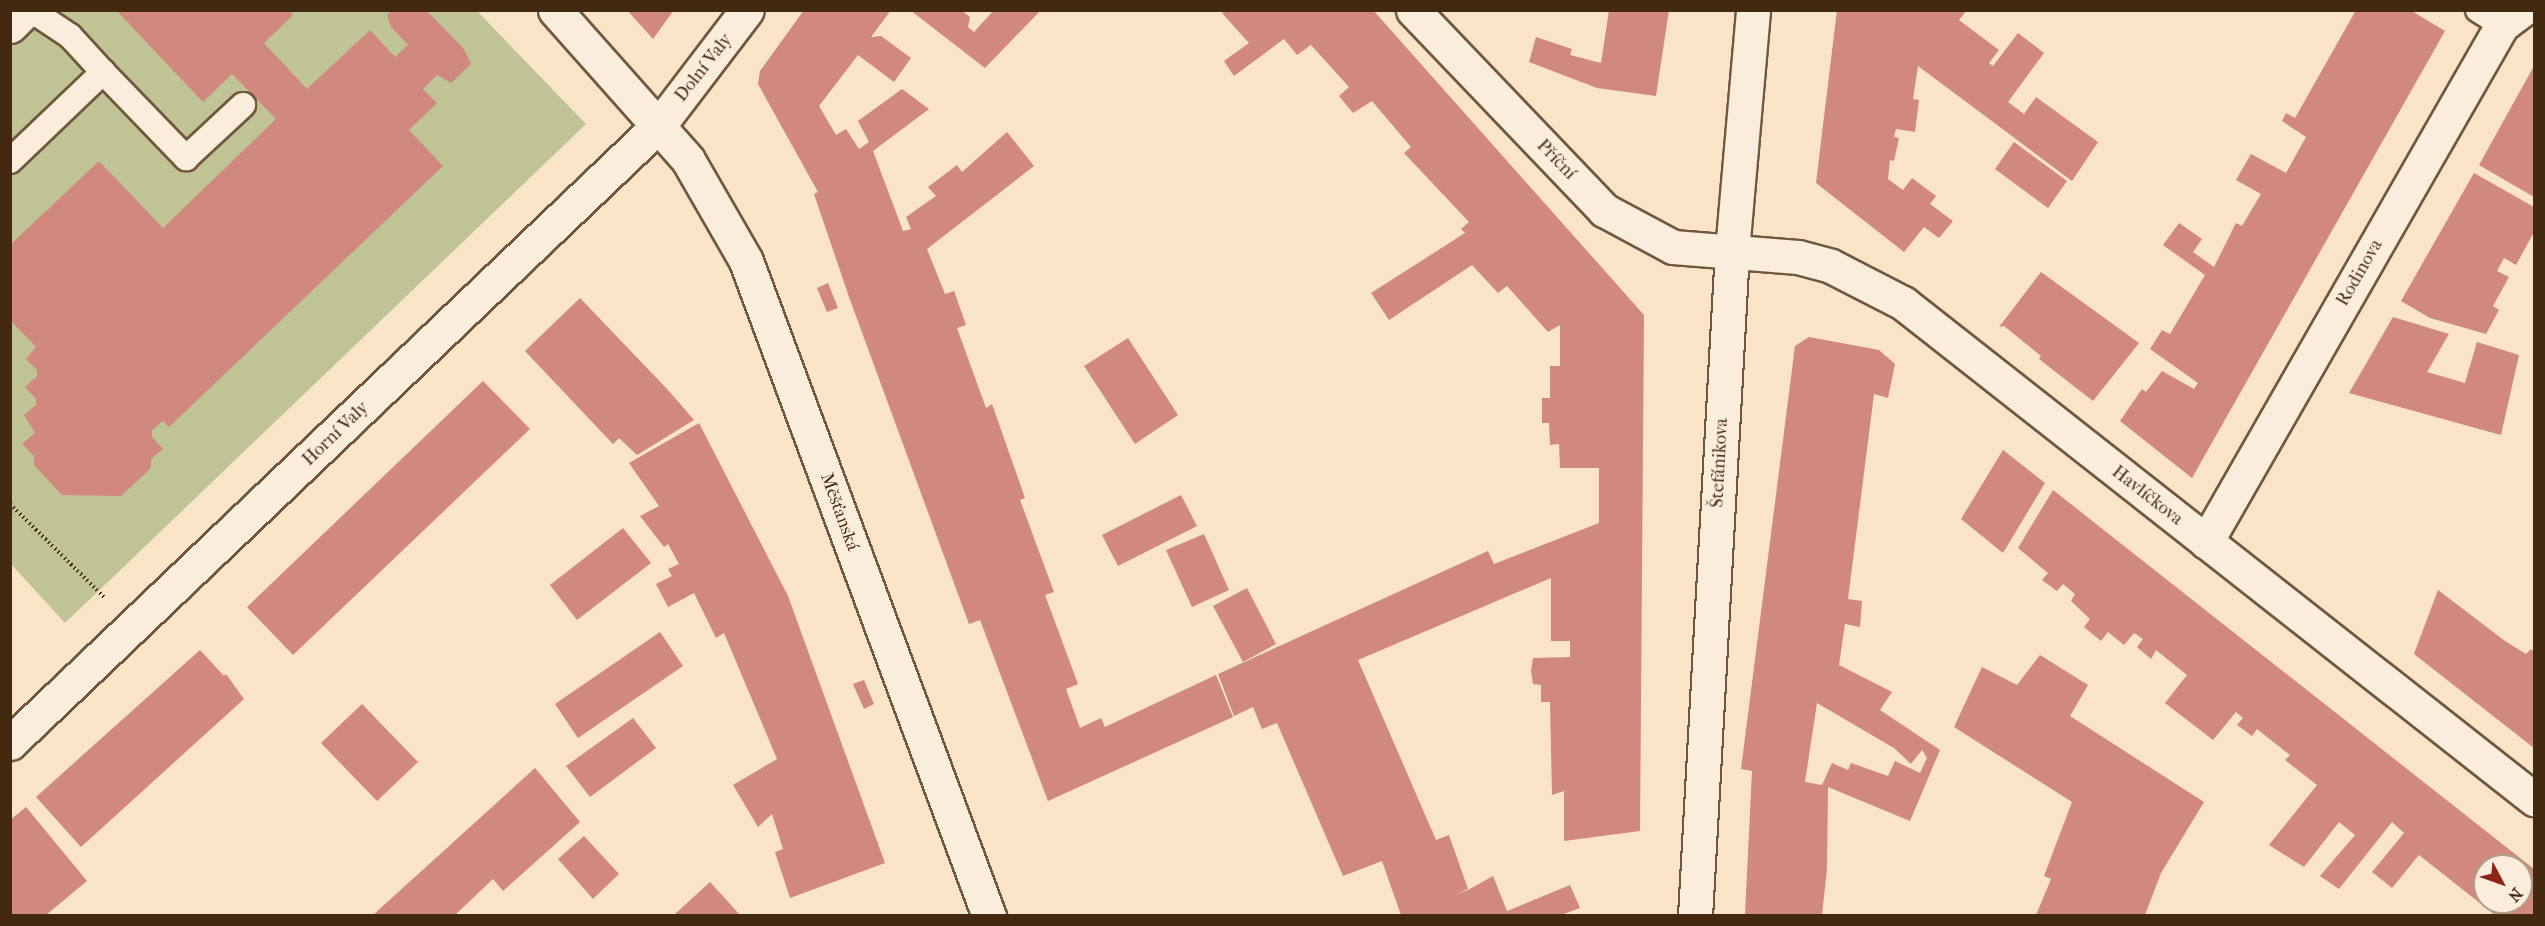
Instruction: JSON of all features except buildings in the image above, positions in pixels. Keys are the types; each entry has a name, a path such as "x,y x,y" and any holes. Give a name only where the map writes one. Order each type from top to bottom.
{"street":[{"path":"10,26 26,10"},
{"name":"Měšťanská","path":"555,10 660,124 710,194 746,261 989,915"},
{"name":"Dolní Valy","path":"660,124 747,10"},
{"name":"Příční","path":"1413,10 1604,210 1673,247 1732,251"},
{"name":"Štefánikova","path":"1695,915 1732,251 1753,10"},
{"name":"Rodinova","path":"2206,542 2501,15"},
{"name":"Horní Valy","path":"10,743 135,627 660,124"},
{"name":"Havlíčkova","path":"1732,251 1798,257 1831,266 1902,303 2535,799"}],"lane":[{"path":"31,10 70,36 186,158 243,105"},
{"path":"10,161 103,72"}],"path":[{"path":"10,504 135,627"}],"green space":[{"path":"11,11 477,11 586,124 65,623 11,564"}]}
